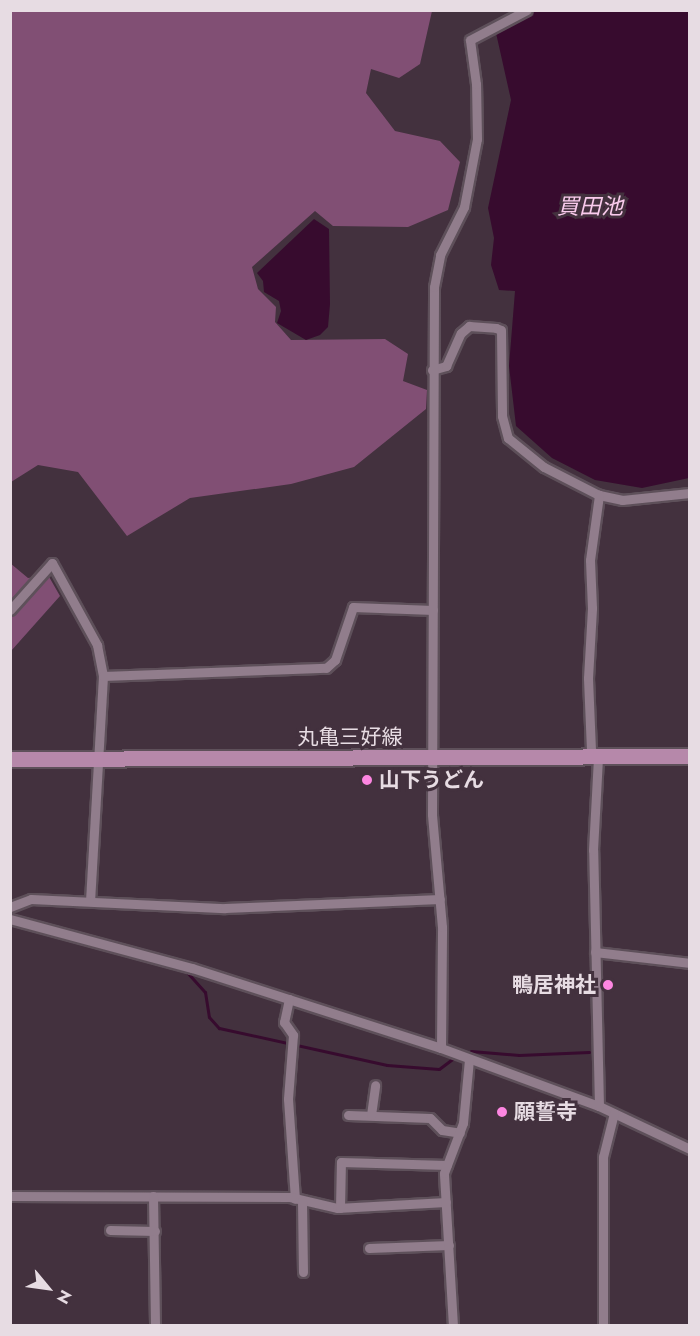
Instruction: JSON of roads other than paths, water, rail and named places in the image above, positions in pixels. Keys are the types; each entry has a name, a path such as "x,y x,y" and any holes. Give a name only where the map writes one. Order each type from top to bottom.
{"main road":[{"name":"丸亀三好線","path":"10,759 690,756"}],"street":[{"path":"441,1048 440,899 432,814 431,757 434,287 440,255 464,207 477,139 477,84 470,40 527,10"},
{"path":"432,370 446,366 461,333 469,326 501,330 501,416 508,438 544,466 599,495 622,500 690,493"},
{"path":"599,495 590,560 592,608 588,678 591,750 598,757 593,850 599,1106"},
{"path":"10,610 52,563 98,645 103,676 90,901"},
{"path":"103,676 326,668 335,660 353,607 433,610"},
{"path":"10,907 31,899 225,908 440,899"},
{"path":"10,919 192,968 441,1048 599,1106 690,1149"},
{"path":"595,952 690,963"},
{"path":"289,999 284,1022 293,1035 288,1099 303,1272"},
{"path":"453,1326 446,1202 447,1165 460,1133 469,1060"},
{"path":"371,1115 375,1085"},
{"path":"603,1326 603,1157 614,1113"},
{"path":"348,1115 430,1118 442,1130 460,1133"},
{"path":"340,1208 341,1162 447,1165"},
{"path":"10,1196 153,1196 298,1200 340,1208 446,1202"},
{"path":"153,1196 155,1326"},
{"path":"110,1230 155,1231"},
{"path":"369,1248 449,1245"}],"water":[{"name":"買田池","path":"535,11 689,11 689,478 642,488 595,480 552,458 516,426 509,366 515,291 499,290 491,265 494,238 488,208 511,100 496,33"},
{"path":"314,219 329,229 330,304 328,327 320,335 306,340 277,323 281,311 279,301 264,292 263,281 257,273"}],"waterway":[{"path":"185,970 205,992 209,1017 219,1028 387,1065 439,1069 455,1057"},
{"path":"471,1051 519,1055 589,1052"}],"place":[{"name":"山下うどん","path":"367,780"},
{"name":"鴨居神社","path":"608,985"},
{"name":"願誓寺","path":"502,1112"}]}
